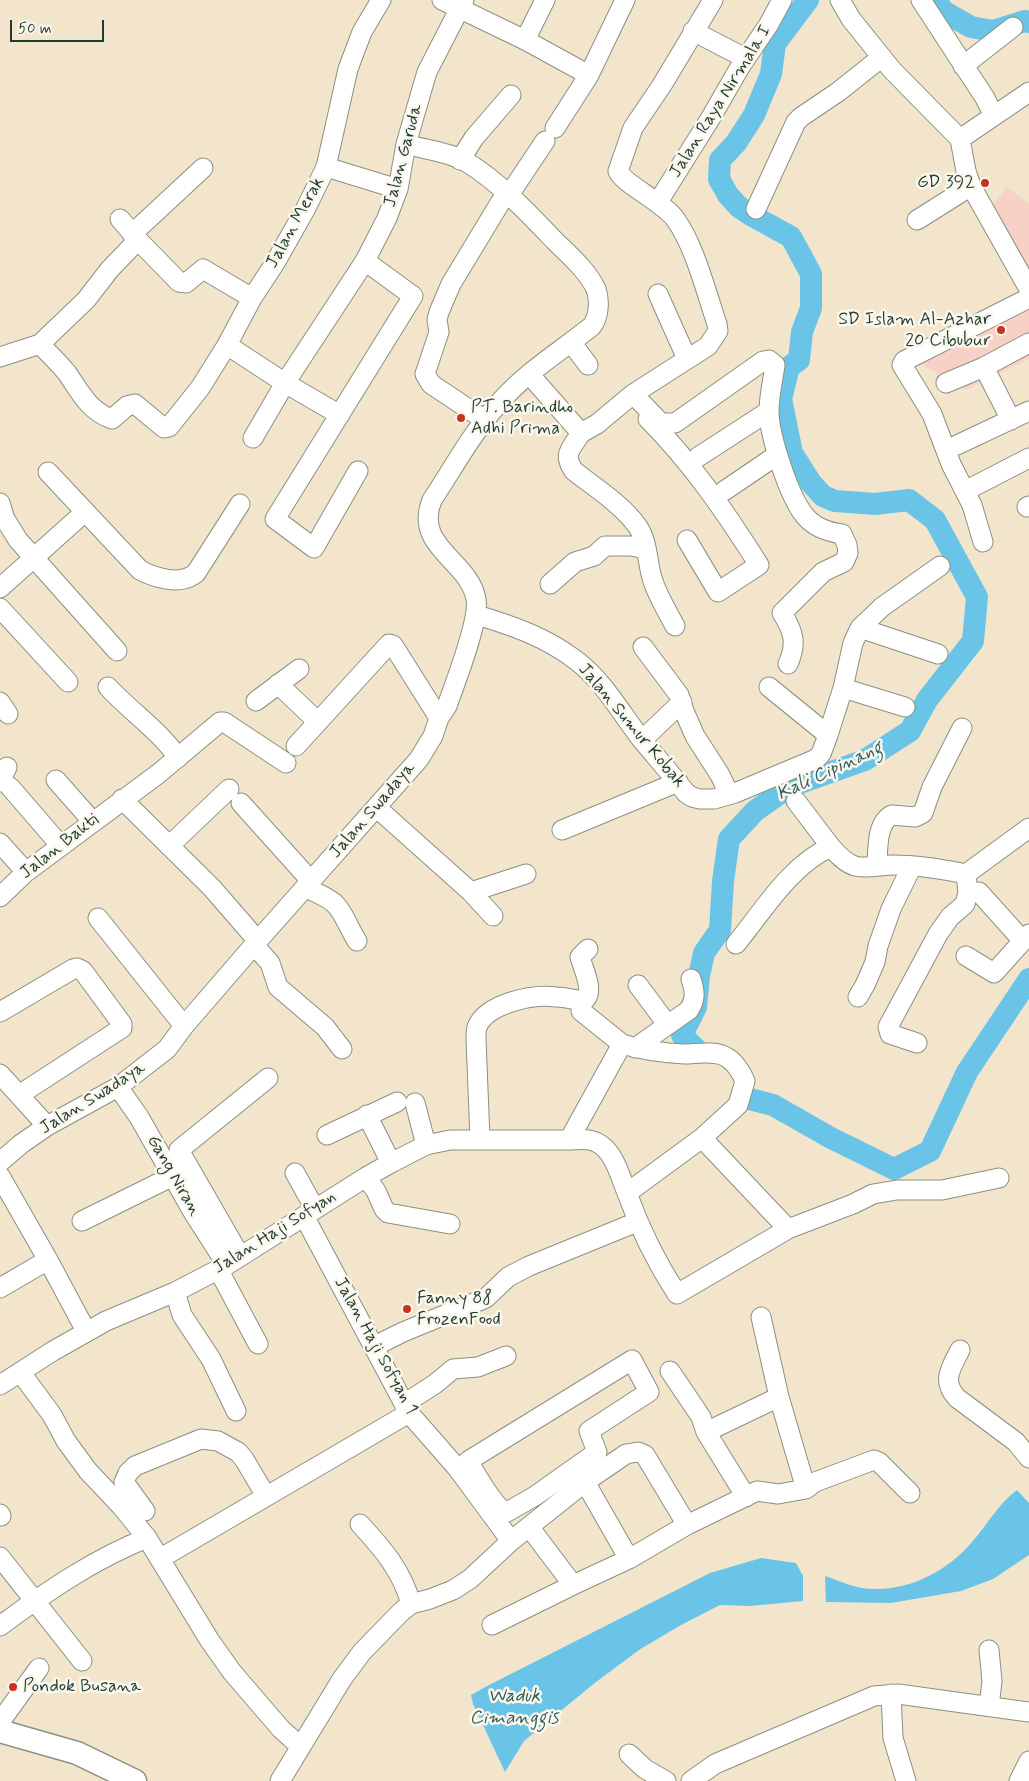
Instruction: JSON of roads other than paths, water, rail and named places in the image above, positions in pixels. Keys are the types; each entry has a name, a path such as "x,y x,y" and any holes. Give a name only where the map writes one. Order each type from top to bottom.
{"main road":[{"path":"0,1732 71,1751 135,1781"}],"street":[{"name":"Jalan Merak","path":"40,344 66,373 81,396 102,415 112,419 127,406 135,404 164,428 168,427 200,388 227,345 252,298 276,263 306,208 326,167 348,69 362,32 381,0"},
{"path":"442,0 462,5 589,75"},
{"path":"525,40 545,0"},
{"path":"485,420 431,384 425,374 438,332 437,320 444,298 507,194 550,135 589,75 625,0"},
{"path":"675,626 654,585 643,537 623,510 574,471 568,463 567,457 581,433 597,424 630,397 708,346 714,340 718,331 691,249 677,220 664,206 624,179 618,171 633,128 662,85 713,0"},
{"name":"Jalan Raya Nirmala I","path":"658,202 782,0"},
{"path":"840,0 851,19 882,58 960,139 971,186 1029,290"},
{"path":"921,0 985,98 994,116"},
{"name":"Jalan Garuda","path":"253,438 285,384 365,261 388,218 398,189 406,144 427,72 432,59 462,5"},
{"path":"963,66 1013,27"},
{"path":"693,31 745,58"},
{"path":"756,209 796,122 882,58"},
{"path":"960,139 1029,92"},
{"path":"460,160 474,138 510,95"},
{"name":"Jalan Swadaya","path":"0,1162 46,1126 118,1087 157,1058 175,1040 184,1026 256,943 419,759 448,706 477,615 476,599 470,581 429,531 427,521 432,500 485,420 500,401 529,374 592,326 596,321 598,311 596,291 574,260 507,194 468,163 406,144"},
{"path":"326,167 398,189"},
{"path":"0,357 40,344 86,300 135,237 203,168"},
{"path":"917,220 971,186"},
{"path":"120,219 179,282 186,283 203,269 252,298"},
{"path":"358,470 314,548 275,520 413,296 365,261"},
{"path":"658,294 687,359"},
{"path":"983,542 972,505 951,464 932,414 902,368 902,363 1029,298"},
{"path":"571,342 588,365"},
{"path":"946,383 1029,343"},
{"path":"227,345 285,384 340,415"},
{"path":"630,397 661,423 674,423 763,361 769,360 775,365 769,411 777,455 789,487 805,516 825,531 842,534 848,545 848,553 844,562 823,572 782,613 790,626 793,638 794,650 788,664"},
{"path":"984,366 1011,420"},
{"path":"529,374 581,433"},
{"path":"630,397 682,455 723,509 759,565 718,592 687,540"},
{"path":"940,407 958,449 1029,411"},
{"path":"698,457 769,411"},
{"path":"724,491 777,455"},
{"path":"965,491 1029,458"},
{"path":"48,472 140,570 157,577 178,579 193,576 240,504"},
{"path":"0,503 5,519 18,540 118,651"},
{"path":"0,588 85,512"},
{"path":"550,584 575,562 594,556 605,546 631,546 646,549"},
{"name":"Jalan Sumur Kobak","path":"477,615 525,630 552,644 578,662 604,688 642,740 686,793 692,797 714,799 812,761 821,754 843,688 853,643 860,628 882,607 940,566"},
{"path":"0,608 68,682"},
{"path":"860,628 938,654"},
{"path":"296,746 387,644 390,643 440,718"},
{"path":"643,647 670,682 682,702 684,712 695,736 720,775 729,794"},
{"path":"256,700 299,669"},
{"path":"278,684 318,722"},
{"path":"769,686 828,735"},
{"path":"108,687 148,725 178,758"},
{"path":"843,688 905,707"},
{"path":"642,740 682,702"},
{"name":"Jalan Bakti","path":"0,897 26,872 178,758 216,724 224,722 286,763"},
{"path":"877,866 878,842 883,822 892,815 915,817 923,813 932,787 962,728"},
{"path":"6,779 61,846"},
{"path":"56,780 93,822"},
{"path":"562,830 678,782"},
{"path":"169,846 228,789"},
{"path":"122,799 212,888 270,963 278,987 325,1028 342,1048"},
{"path":"796,801 830,847 842,859 862,868 912,866 938,868 966,874 1029,828"},
{"path":"242,803 308,884 333,903 342,913 349,930 357,941"},
{"path":"377,808 471,892 493,916"},
{"path":"0,843 26,872"},
{"path":"736,944 784,884 805,862 817,853 830,847"},
{"path":"858,998 875,962 878,946 891,909 912,866"},
{"path":"471,892 526,874"},
{"path":"917,1043 890,1034 888,1027 938,934 950,917 964,904 968,892 966,874"},
{"path":"966,956 994,973 1025,937 979,892"},
{"path":"98,918 184,1026"},
{"path":"480,1139 477,1027 488,1014 523,998 556,996 583,1001 587,999 589,993 580,957 588,949"},
{"path":"0,1012 77,968 83,971 122,1024 122,1028 19,1095"},
{"path":"567,1140 629,1046 689,1010 693,1003 695,992 691,979"},
{"path":"638,985 667,1024"},
{"path":"581,1012 629,1046 684,1054 722,1055 731,1061 744,1076 745,1085 738,1105 702,1138 627,1193 638,1222 662,1272 677,1294 788,1229 853,1204 873,1194 897,1190 942,1190 1000,1178"},
{"path":"0,1074 46,1126"},
{"path":"258,1344 229,1264 179,1150 268,1078"},
{"name":"Gang Niran","path":"118,1087 139,1117 193,1212 229,1264"},
{"path":"326,1135 367,1115 406,1102 426,1145"},
{"path":"367,1115 391,1163"},
{"path":"702,1138 788,1229"},
{"name":"Jalan Haji Sofyan","path":"0,1385 106,1320 175,1292 229,1264 366,1177 426,1145 450,1140 480,1139 589,1140 604,1146 627,1193"},
{"name":"Jalan Haji Sofyan 1","path":"295,1173 310,1212 374,1347 406,1409 463,1465 511,1541"},
{"path":"0,1176 86,1331"},
{"path":"82,1221 173,1176"},
{"path":"366,1177 388,1213 450,1224"},
{"path":"374,1347 403,1332 486,1298 508,1278 529,1266 638,1222"},
{"path":"0,1288 48,1260"},
{"path":"175,1292 182,1315 211,1359 236,1411"},
{"path":"761,1317 779,1397 806,1489"},
{"path":"960,1350 948,1380 950,1390 957,1398 1016,1442 1029,1458"},
{"path":"161,1558 266,1496 406,1409 453,1369 478,1366 506,1356"},
{"path":"632,1360 649,1392 589,1431 597,1452 535,1496 507,1512 503,1511 496,1504 463,1465 632,1360"},
{"path":"670,1371 708,1425 752,1494"},
{"path":"21,1373 52,1415 66,1441 88,1471 122,1507 147,1538 161,1558 210,1641 232,1672 281,1730 301,1746"},
{"path":"708,1425 779,1397"},
{"path":"144,1511 124,1482 128,1473 135,1466 202,1439 218,1441 238,1452 266,1496"},
{"path":"280,1781 342,1679 362,1652 400,1612 411,1604 453,1590 475,1575 511,1541 530,1528 585,1482 626,1454 638,1452 645,1456 687,1525"},
{"path":"492,1625 572,1585 630,1559 687,1525 752,1494 778,1494 806,1489 815,1482 874,1460 879,1462 910,1493"},
{"path":"585,1482 630,1559"},
{"path":"360,1524 378,1543 396,1568 403,1579 411,1604"},
{"path":"530,1528 572,1585"},
{"path":"0,1626 68,1578 147,1538"},
{"path":"0,1558 82,1661"},
{"path":"989,1650 992,1681 989,1706"},
{"path":"0,1722 39,1668"},
{"path":"891,1694 893,1738 906,1781"},
{"path":"691,1781 716,1764 874,1696 891,1694 1029,1712"},
{"path":"628,1754 645,1769 666,1781"},
{"path":"1019,1781 1029,1761"}],"water":[{"path":"1017,1490 1029,1503 1029,1555 993,1579 961,1591 891,1603 826,1602 825,1576 857,1587 877,1589 893,1588 908,1584 937,1572 961,1553 1004,1502"},
{"name":"Waduk Cimanggis","path":"761,1558 796,1563 803,1576 803,1601 750,1606 720,1605 681,1625 639,1650 596,1682 524,1741 505,1772 473,1704 471,1695 710,1573"}],"waterway":[{"name":"Kali Cipinang","path":"696,1049 682,1035 696,1007 699,976 704,953 720,930 723,881 729,839 755,811 789,787 865,760 910,731 927,700 973,641 977,597 935,520 909,500 875,504 835,501 823,496 811,483 792,453 781,399 789,367 799,360 802,332 811,308 811,274 791,237 739,207 728,195 719,179 720,160 736,143 754,115 771,74 775,44 808,0"},
{"name":"Kali Cipinang","path":"936,0 943,11 971,27 993,31 1025,21 1029,22"},
{"name":"Kali Cipinang","path":"746,1098 773,1105 831,1138 894,1169 930,1151 967,1072 1029,979"}],"place":[{"name":"GD 392","path":"985,183"},
{"name":"SD Islam Al-Azhar 20 Cibubur","path":"1001,330"},
{"name":"PT. Barindho Adhi Prima","path":"461,418"},
{"name":"Fanny 88 FrozenFood","path":"407,1309"},
{"name":"Pondok Busana","path":"13,1687"}]}
